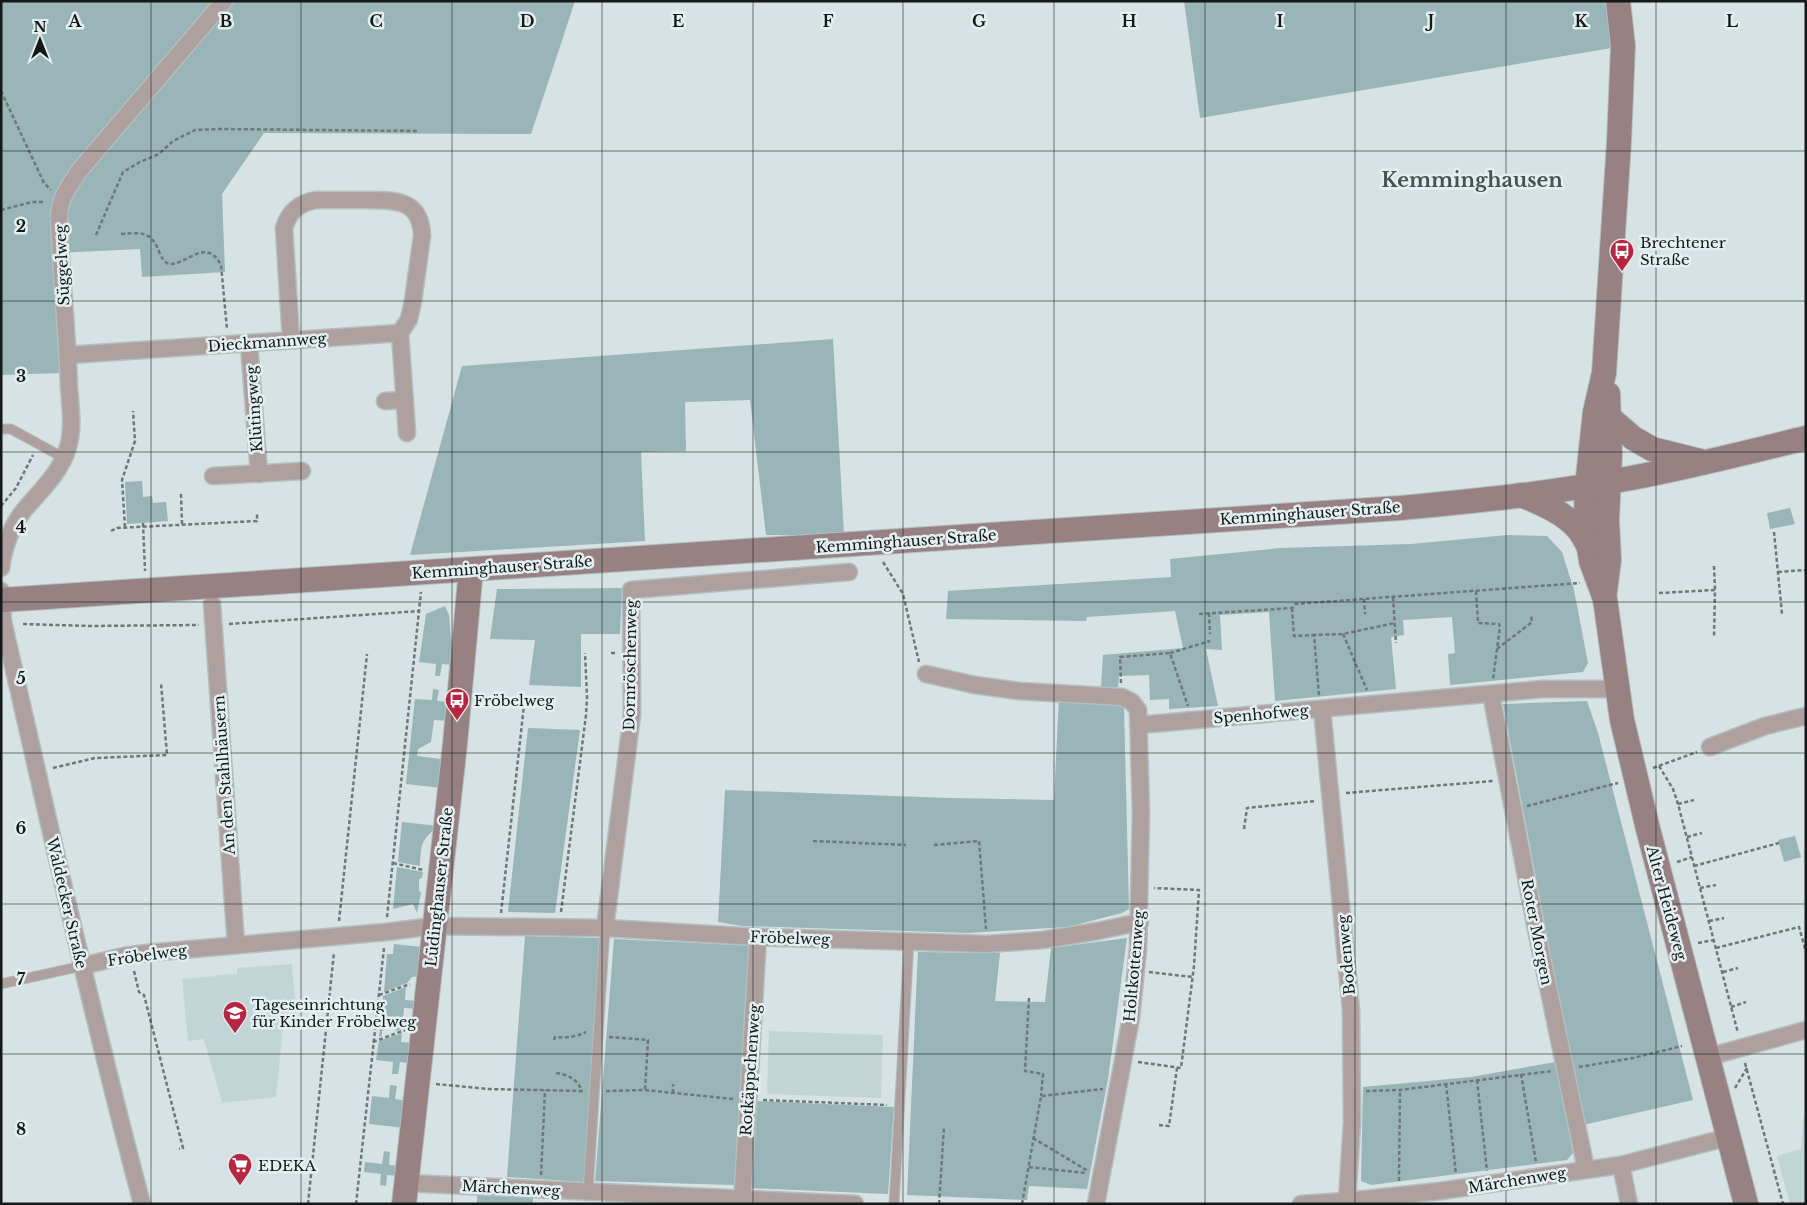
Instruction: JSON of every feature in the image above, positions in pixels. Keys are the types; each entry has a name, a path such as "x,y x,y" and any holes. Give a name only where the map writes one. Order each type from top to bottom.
{"street":[{"name":"Süggelweg","path":"1,568 4,548 11,532 24,510 48,485 69,446 71,432 60,237 59,207 61,200 79,171 224,1"},
{"path":"1587,486 1595,412 1604,373 1619,142 1623,46 1618,1"},
{"path":"291,340 284,228 286,219 298,206 316,200 393,200 411,207 422,225 422,236 409,319 400,333 407,433"},
{"name":"Dieckmannweg","path":"68,355 400,333"},
{"name":"Klütingweg","path":"249,344 258,474"},
{"path":"1604,373 1609,395 1610,482"},
{"path":"385,401 405,400"},
{"path":"1610,418 1633,438 1652,449 1704,462"},
{"name":"Kemminghauser Straße","path":"2,600 1400,508 1587,486 1704,462 1806,438"},
{"name":"Klütingweg","path":"213,476 302,471"},
{"name":"Alter Heideweg","path":"1610,482 1607,520 1609,560 1605,599 1616,689 1650,837 1746,1204"},
{"name":"Alter Heideweg","path":"1587,486 1586,513 1591,561 1605,599"},
{"path":"1519,495 1544,505 1568,520 1579,530 1589,548"},
{"name":"Lüdinghauser Straße","path":"405,1194 455,744 471,570"},
{"name":"Dornröschenweg","path":"605,928 632,714 631,590 849,572"},
{"path":"1,591 2,600"},
{"name":"Waldecker Straße","path":"2,600 4,639 107,1072 142,1204"},
{"name":"An den Stahlhäusern","path":"212,604 236,945"},
{"path":"926,674 975,685 1019,691 1122,697 1132,702 1138,710 1139,725"},
{"name":"Spenhofweg","path":"1139,725 1543,689 1616,689"},
{"name":"Roter Morgen","path":"1491,694 1537,934 1586,1169"},
{"name":"Bodenweg","path":"1320,709 1349,982 1352,1091 1347,1201"},
{"path":"1710,747 1765,726 1806,716"},
{"name":"Holtkottenweg","path":"1096,1204 1131,1018 1140,922 1139,725"},
{"name":"Fröbelweg","path":"82,966 124,956 434,926 605,928 758,937 987,944 1043,940 1140,922"},
{"name":"Rotkäppchenweg","path":"742,1200 758,937"},
{"path":"1708,1057 1806,1030"},
{"name":"Märchenweg","path":"1301,1204 1458,1189 1621,1165 1729,1137"},
{"path":"1621,1165 1629,1204"},
{"name":"Märchenweg","path":"405,1194 540,1189 588,1198 855,1204"}],"lane":[{"path":"7,426 64,458"},
{"path":"588,1198 605,928"},
{"path":"894,1204 909,942"},
{"path":"1,984 82,966"}],"path":[{"path":"1,92 44,183 61,200"},
{"path":"96,235 123,172 159,154 173,141 195,130 417,131"},
{"path":"1,210 32,202 61,200"},
{"path":"121,234 143,233 150,236 155,241 162,259 167,263 172,264 201,253 210,253 217,257 221,265 228,345"},
{"path":"125,528 125,500 122,480 135,441 134,411"},
{"path":"1,506 21,480 38,444"},
{"path":"181,494 182,524"},
{"path":"111,531 117,528 143,525 257,521 257,512"},
{"path":"143,525 146,571"},
{"path":"1774,532 1782,614"},
{"path":"883,562 903,594 919,660 926,674"},
{"path":"1714,566 1714,636"},
{"path":"1778,572 1806,570"},
{"path":"1199,614 1292,608 1295,604 1580,583"},
{"path":"356,1204 421,586"},
{"path":"1659,593 1715,590"},
{"path":"1476,591 1478,623 1499,624 1491,694"},
{"path":"1393,597 1396,643"},
{"path":"1364,599 1365,614"},
{"path":"1292,608 1294,636 1343,634 1395,623"},
{"path":"1209,613 1210,634"},
{"path":"1497,649 1532,622 1531,615"},
{"path":"1343,634 1374,705"},
{"path":"1314,635 1320,709"},
{"path":"1122,697 1120,657 1170,653 1210,641"},
{"path":"559,928 586,715 585,653"},
{"path":"1170,653 1187,700 1190,720"},
{"path":"338,929 367,654"},
{"path":"50,768 95,758 168,755 162,683"},
{"path":"499,927 524,705 532,706"},
{"path":"1710,747 1659,766 1673,789 1678,804 1739,1037"},
{"path":"1513,810 1616,784 1634,772"},
{"path":"1244,829 1247,808 1330,797 1507,780"},
{"path":"1678,804 1694,800"},
{"path":"1686,837 1702,833"},
{"path":"813,841 906,845"},
{"path":"934,845 979,841 987,944"},
{"path":"1694,866 1779,843"},
{"path":"1677,862 1692,857"},
{"path":"393,863 440,874"},
{"path":"1700,888 1716,885"},
{"path":"1123,1060 1181,1068 1193,977 1199,890 1140,888"},
{"path":"1709,921 1724,918"},
{"path":"1716,948 1799,927 1806,952"},
{"path":"1698,944 1714,940"},
{"path":"308,1204 336,943"},
{"path":"1722,973 1738,968"},
{"path":"133,969 139,992 144,995 183,1148 179,1149"},
{"path":"1151,972 1193,977"},
{"path":"379,995 429,976"},
{"path":"1022,1204 1041,1096 1043,1074 1025,1071 1029,998"},
{"path":"1731,1007 1746,1002"},
{"path":"374,1042 424,1023"},
{"path":"554,1040 554,1037 576,1037 589,1030 648,1040 645,1090"},
{"path":"1352,1091 1400,1090 1565,1069 1633,1058 1682,1046"},
{"path":"1744,1057 1782,1204"},
{"path":"1159,1125 1169,1126 1177,1068"},
{"path":"1733,1095 1747,1068"},
{"path":"556,1073 573,1078 582,1091"},
{"path":"1521,1074 1538,1176"},
{"path":"1477,1080 1488,1184"},
{"path":"417,1082 488,1088 594,1092 645,1090 709,1098 900,1105"},
{"path":"673,1094 674,1084"},
{"path":"1446,1084 1458,1189"},
{"path":"1041,1096 1118,1087"},
{"path":"540,1189 544,1090"},
{"path":"1399,1196 1400,1090"},
{"path":"938,1204 944,1127"},
{"path":"1029,1167 1093,1174 1033,1138"}],"shaded area":[{"path":"1,1 575,1 531,134 264,133 222,194 225,272 142,277 140,249 57,253 60,373 1,375"},
{"path":"1184,1 1618,1 1623,46 1200,118"},
{"path":"833,339 844,535 766,535 750,400 685,402 686,451 641,452 645,541 410,555 462,366"},
{"path":"142,481 143,497 152,496 153,503 166,502 168,521 127,524 125,482"},
{"path":"1790,508 1795,524 1770,529 1767,513"},
{"path":"1508,535 1547,536 1562,552 1574,590 1588,663 1583,672 1450,685 1448,654 1455,653 1452,617 1403,620 1404,635 1391,637 1396,689 1275,701 1269,612 1220,615 1222,650 1206,649 1218,706 1169,709 1169,699 1150,700 1149,675 1119,676 1118,687 1101,687 1103,655 1183,648 1175,611 1087,617 1086,621 946,619 948,591 1171,577 1170,559 1281,548 1411,544"},
{"path":"622,588 620,634 581,634 581,687 529,685 535,640 490,639 497,589"},
{"path":"445,606 449,615 453,665 442,664 440,676 435,676 436,664 419,662 426,614"},
{"path":"433,689 439,690 437,701 452,702 449,721 434,720 431,742 418,749 417,756 441,759 442,754 445,755 442,788 406,784 415,699 432,700"},
{"path":"1059,698 1111,701 1124,707 1129,909 1122,913 1068,927 968,933 742,926 718,922 725,790 1054,800"},
{"path":"1587,701 1598,733 1693,1100 1583,1125 1503,704"},
{"path":"528,728 580,730 555,913 508,912"},
{"path":"402,822 438,826 428,835 423,843 420,866 398,862"},
{"path":"1795,836 1801,857 1784,862 1778,840"},
{"path":"397,867 423,872 422,878 419,879 419,891 421,892 417,913 413,904 393,909"},
{"path":"525,936 600,938 584,1182 507,1177"},
{"path":"1127,938 1108,1079 1087,1189 1029,1186 1027,1200 907,1195 918,952 1000,953 995,1001 1045,1002 1051,948"},
{"path":"614,939 757,946 734,1185 595,1181"},
{"path":"394,944 422,947 421,976 412,977 407,983 384,992 387,954 393,954"},
{"name":"Tageseinrichtung für Kinder Fröbelweg","path":"292,964 297,1027 283,1028 276,1097 222,1103 204,1039 188,1041 182,979 237,974 237,968"},
{"path":"406,987 405,1000 419,1001 418,1009 404,1008 402,1029 396,1031 393,1027 382,1031 382,1036 379,1037 383,996"},
{"path":"769,1031 883,1035 881,1098 767,1094"},
{"path":"402,1033 401,1042 415,1043 412,1064 400,1062 398,1074 392,1074 393,1062 376,1060 379,1041"},
{"path":"1555,1062 1573,1153 1567,1160 1371,1185 1361,1181 1363,1087 1471,1077"},
{"path":"390,1085 397,1086 395,1099 408,1101 405,1128 369,1124 372,1096 389,1098"},
{"path":"755,1101 894,1107 888,1194 749,1188"},
{"path":"1806,1117 1806,1204 1790,1204 1777,1156 1801,1149 1803,1118"},
{"path":"384,1151 390,1152 389,1165 401,1166 400,1176 387,1175 386,1186 380,1185 381,1174 364,1172 365,1162 382,1164"},
{"path":"477,1195 533,1197 533,1204 477,1204"}],"place":[{"name":"Brechtener Straße","path":"1622,272"},
{"name":"Fröbelweg","path":"457,721"},
{"name":"Tageseinrichtung für Kinder Fröbelweg","path":"235,1034"},
{"name":"EDEKA","path":"240,1186"}],"district":[{"name":"Kemminghausen","path":"1472,180"}]}
